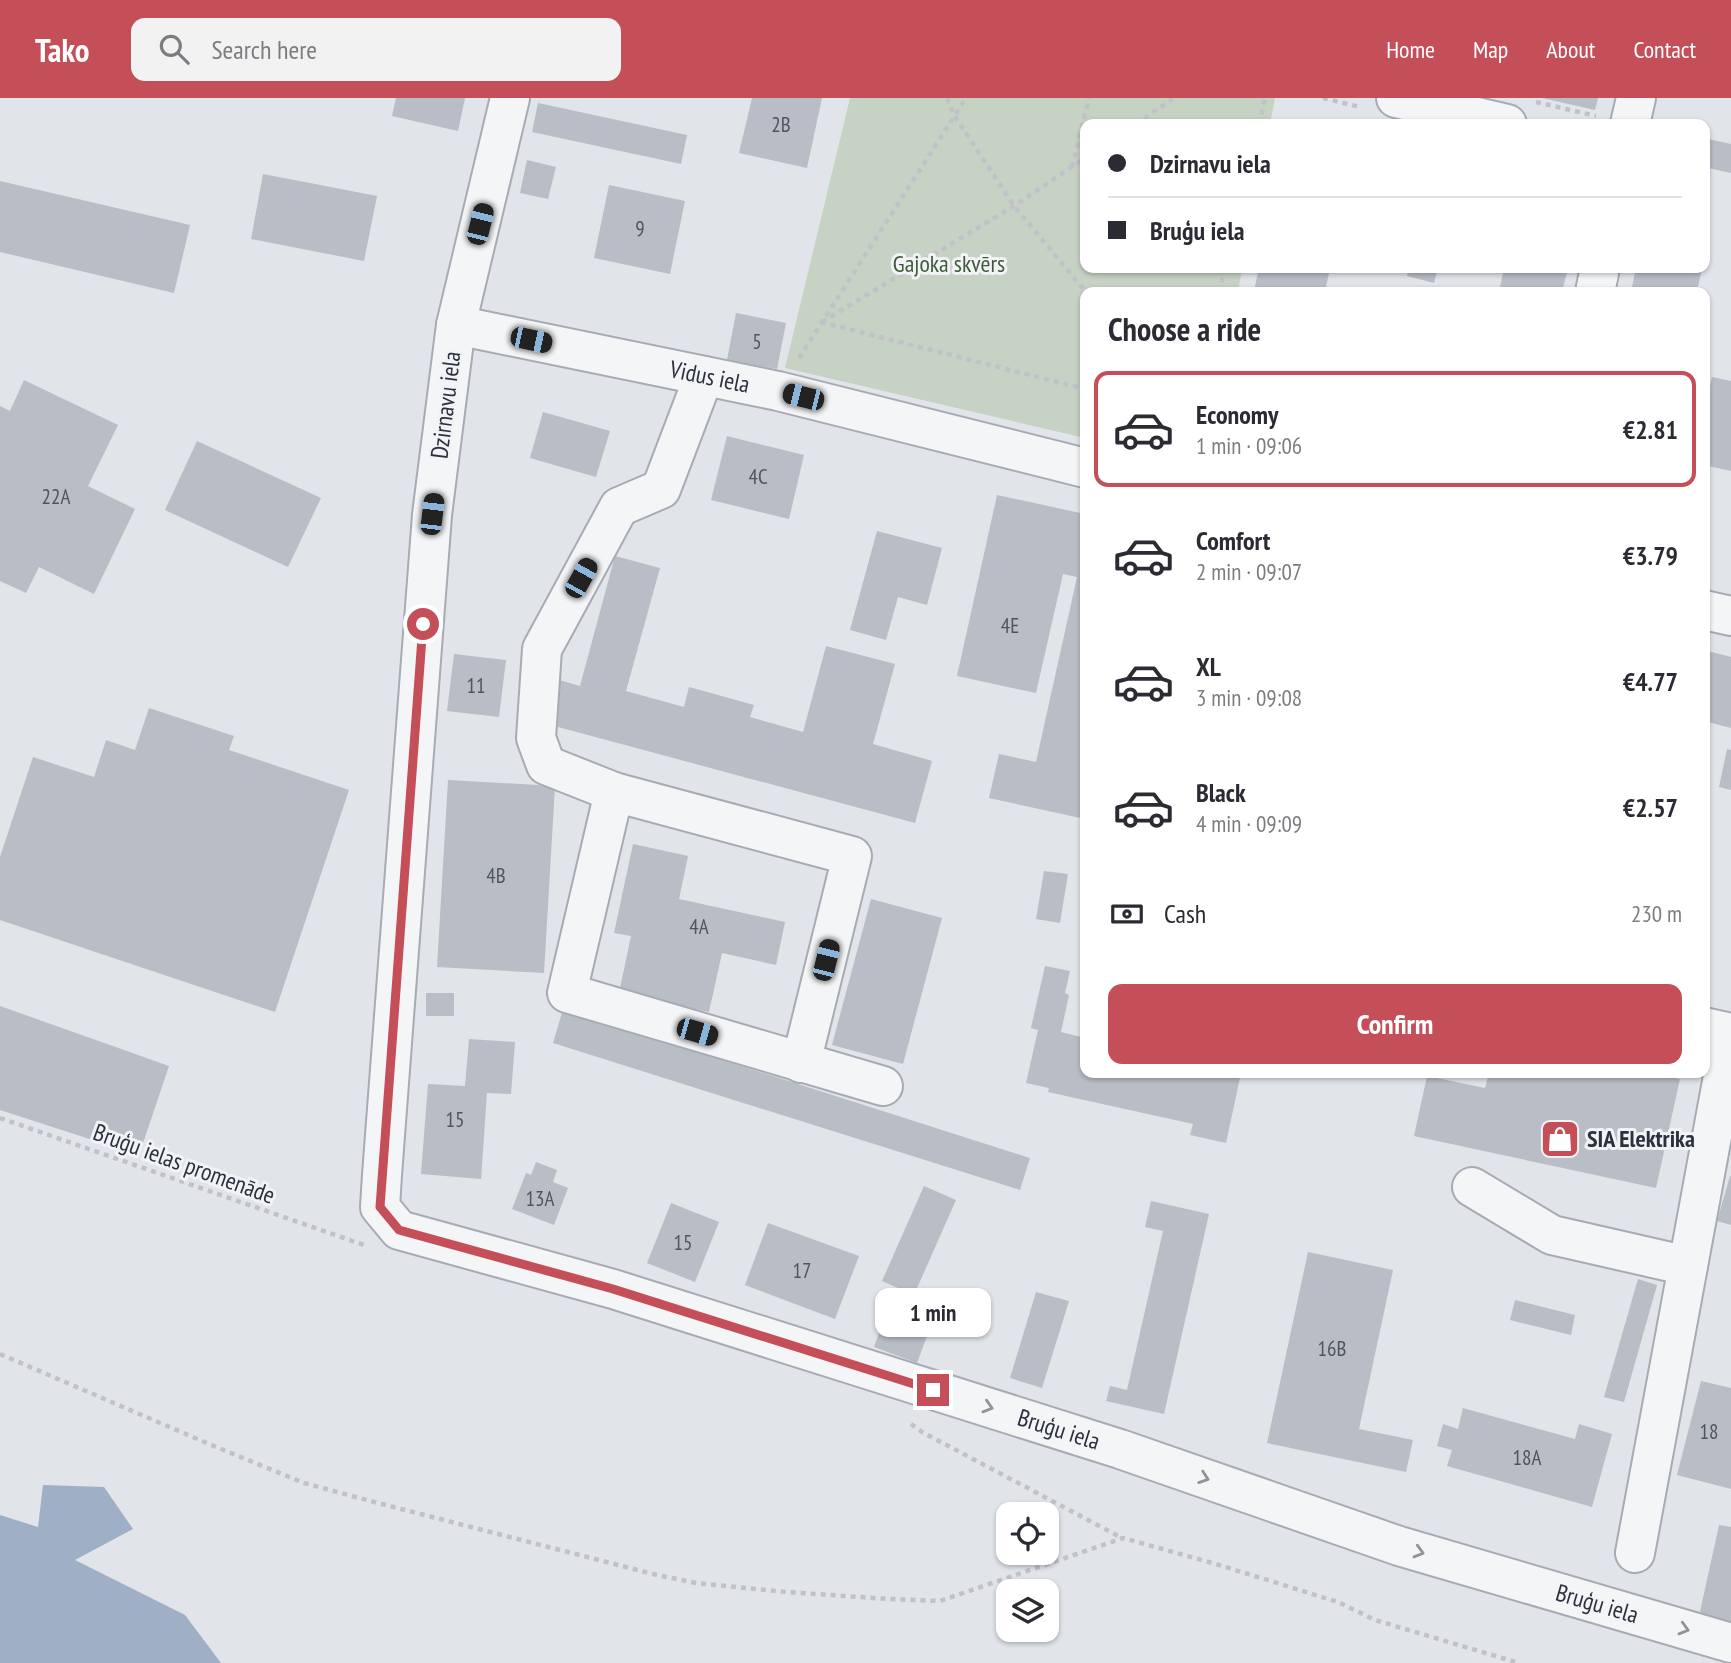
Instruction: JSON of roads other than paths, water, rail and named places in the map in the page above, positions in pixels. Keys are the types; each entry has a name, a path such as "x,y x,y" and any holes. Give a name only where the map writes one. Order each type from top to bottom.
{"street":[{"name":"Dzirnavu iela","path":"388,1217 380,1207 382,1175 432,514 456,325 510,98"},
{"path":"1395,98 1520,113"},
{"path":"1616,119 1636,98"},
{"name":"Vidus iela","path":"456,325 778,391 1080,467"},
{"path":"704,376 661,489 619,507 542,649 536,738 546,765 614,792 852,856 801,1063"},
{"path":"1710,611 1731,616"},
{"path":"614,792 566,993 883,1087"},
{"path":"1635,1553 1731,1033 1710,1028"},
{"path":"1472,1186 1552,1235 1688,1266"},
{"name":"Bruģu iela","path":"388,1217 399,1230 613,1289 1120,1449 1399,1546 1731,1643"}],"water":[{"path":"43,1485 104,1487 133,1529 75,1560 185,1615 221,1663 0,1663 0,1515 38,1527"}],"place":[{"name":"SIA Elektrika","path":"1560,1139"}],"park label":[{"name":"Gajoka skvērs","path":"949,264"}]}
